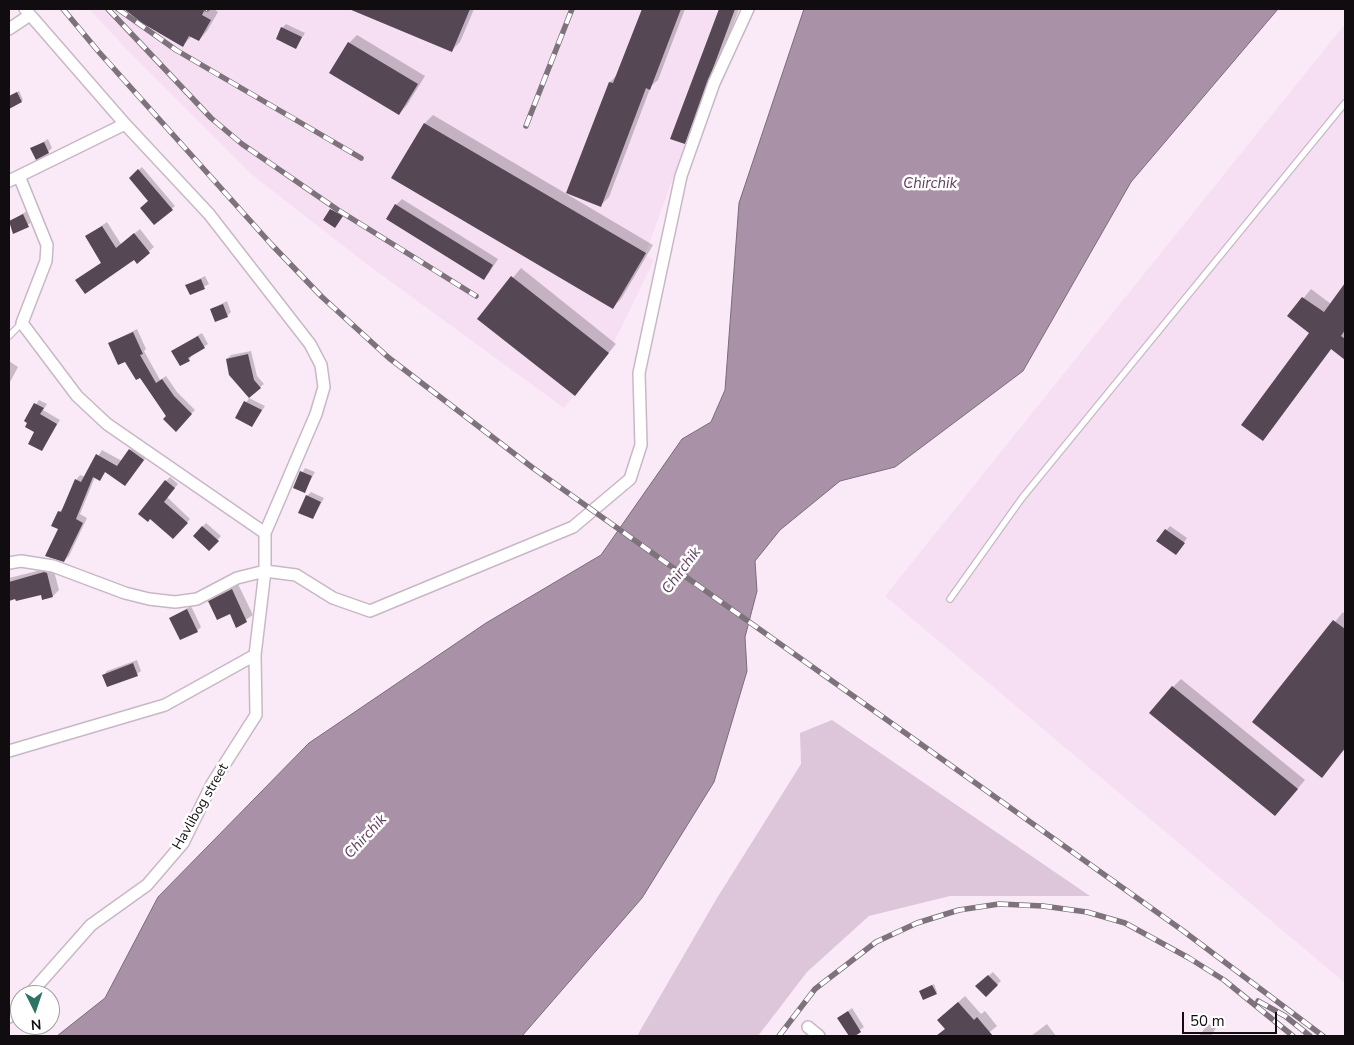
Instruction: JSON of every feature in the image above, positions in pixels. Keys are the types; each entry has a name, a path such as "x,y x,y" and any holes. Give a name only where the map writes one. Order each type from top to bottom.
{"street":[{"path":"9,563 21,561 52,566 125,593 149,599 175,602 197,599 237,578 265,571 296,575 333,598 370,611 573,527 630,479 641,445 639,373 681,176 714,83 748,9"},
{"path":"9,29 27,12 209,214 310,344 321,365 324,388 316,414 265,533 107,424 77,396 22,323 46,261 47,246 14,179 126,124"},
{"name":"Hаvlibog street","path":"38,985 90,925 147,885 183,843 212,784 256,715 255,655 265,571 265,533"},
{"path":"9,750 165,705 255,655"},
{"path":"808,1027 819,1036"}],"lane":[{"path":"950,599 1022,498 1345,102"},
{"path":"9,336 22,323"}],"shaded area":[{"path":"89,9 735,9 645,255 654,260 609,353 564,408 368,265 251,174 131,54"},
{"path":"1345,24 1345,983 885,596"},
{"path":"832,720 1090,896 950,896 869,916 807,972 758,1036 637,1036 717,898 801,764 800,733"}],"water":[{"name":"Chirchik","path":"804,9 1278,9 1131,182 1023,371 895,467 840,481 780,530 755,561 757,591 745,637 747,671 714,782 642,898 522,1036 57,1036 105,998 158,897 309,743 486,623 601,555 682,439 711,422 725,390 739,203"}],"building":[{"path":"124,9 205,9 202,15 211,20 199,41 189,36 183,47 142,23"},
{"path":"349,9 470,9 452,52"},
{"path":"642,9 681,9 650,90 646,88 601,207 566,193 609,82 613,83"},
{"path":"719,9 735,9 685,144 670,139"},
{"path":"281,27 302,37 296,49 276,39"},
{"path":"348,42 418,84 399,115 329,73"},
{"path":"17,92 22,102 9,109 9,96"},
{"path":"424,123 646,253 613,309 391,178"},
{"path":"44,142 49,153 36,160 30,148"},
{"path":"138,169 173,210 154,225 140,208 148,201 129,178"},
{"path":"395,204 493,265 484,280 386,219"},
{"path":"330,209 343,216 335,228 323,220"},
{"path":"23,214 29,227 13,234 9,221"},
{"path":"102,226 116,248 134,233 150,253 137,264 134,260 85,294 75,280 101,263 85,236"},
{"path":"511,276 609,353 575,396 477,319"},
{"path":"201,279 205,289 190,295 185,285"},
{"path":"1345,283 1345,330 1341,336 1345,339 1345,360 1331,349 1263,441 1241,425 1309,333 1287,316 1302,297 1324,312"},
{"path":"223,304 228,317 215,322 210,309"},
{"path":"133,332 143,354 140,355 156,383 162,379 174,396 192,414 176,432 163,419 166,416 140,378 136,380 125,362 118,365 108,343"},
{"path":"198,336 205,348 188,358 190,361 180,366 171,351"},
{"path":"248,354 254,380 261,388 249,398 229,375 226,359"},
{"path":"244,401 262,410 252,427 235,418"},
{"path":"34,403 44,408 40,414 57,424 42,451 28,444 34,432 25,427 27,423 24,421"},
{"path":"129,449 144,460 125,486 105,472 100,481 93,477 76,519 83,523 64,562 45,556 58,529 51,526 58,511 61,512 75,479 81,482 96,454 117,466"},
{"path":"300,471 312,476 305,493 293,488"},
{"path":"165,480 175,488 164,502 188,523 173,539 150,519 148,522 138,514"},
{"path":"306,495 321,502 313,519 298,513"},
{"path":"202,526 219,541 209,551 193,536"},
{"path":"1165,529 1185,543 1176,555 1156,541"},
{"path":"44,572 47,573 53,597 42,600 41,595 9,601 9,582"},
{"path":"232,589 247,622 236,628 230,614 217,620 208,601"},
{"path":"187,609 198,632 180,640 169,618"},
{"path":"1333,620 1345,629 1345,748 1322,778 1252,722"},
{"path":"133,663 138,676 107,687 102,675"},
{"path":"1172,686 1298,789 1275,816 1149,713"},
{"path":"988,975 998,985 986,997 975,986"},
{"path":"932,985 937,994 923,1000 919,991"},
{"path":"958,1002 974,1020 977,1017 993,1036 936,1036 945,1029 937,1020"},
{"path":"848,1011 861,1032 855,1036 849,1036 837,1018"}],"railway":[{"path":"63,9 98,51 271,244 322,297 389,358 533,468 1182,930 1323,1036"},
{"path":"108,9 211,118 242,144 338,210 476,296"},
{"path":"118,9 176,50 361,158"},
{"path":"526,126 572,9"},
{"path":"779,1036 815,989 876,942 917,923 959,910 999,904 1043,906 1087,912 1125,923 1189,958 1224,980 1293,1036"},
{"path":"1258,1001 1285,1016 1310,1036"}]}
